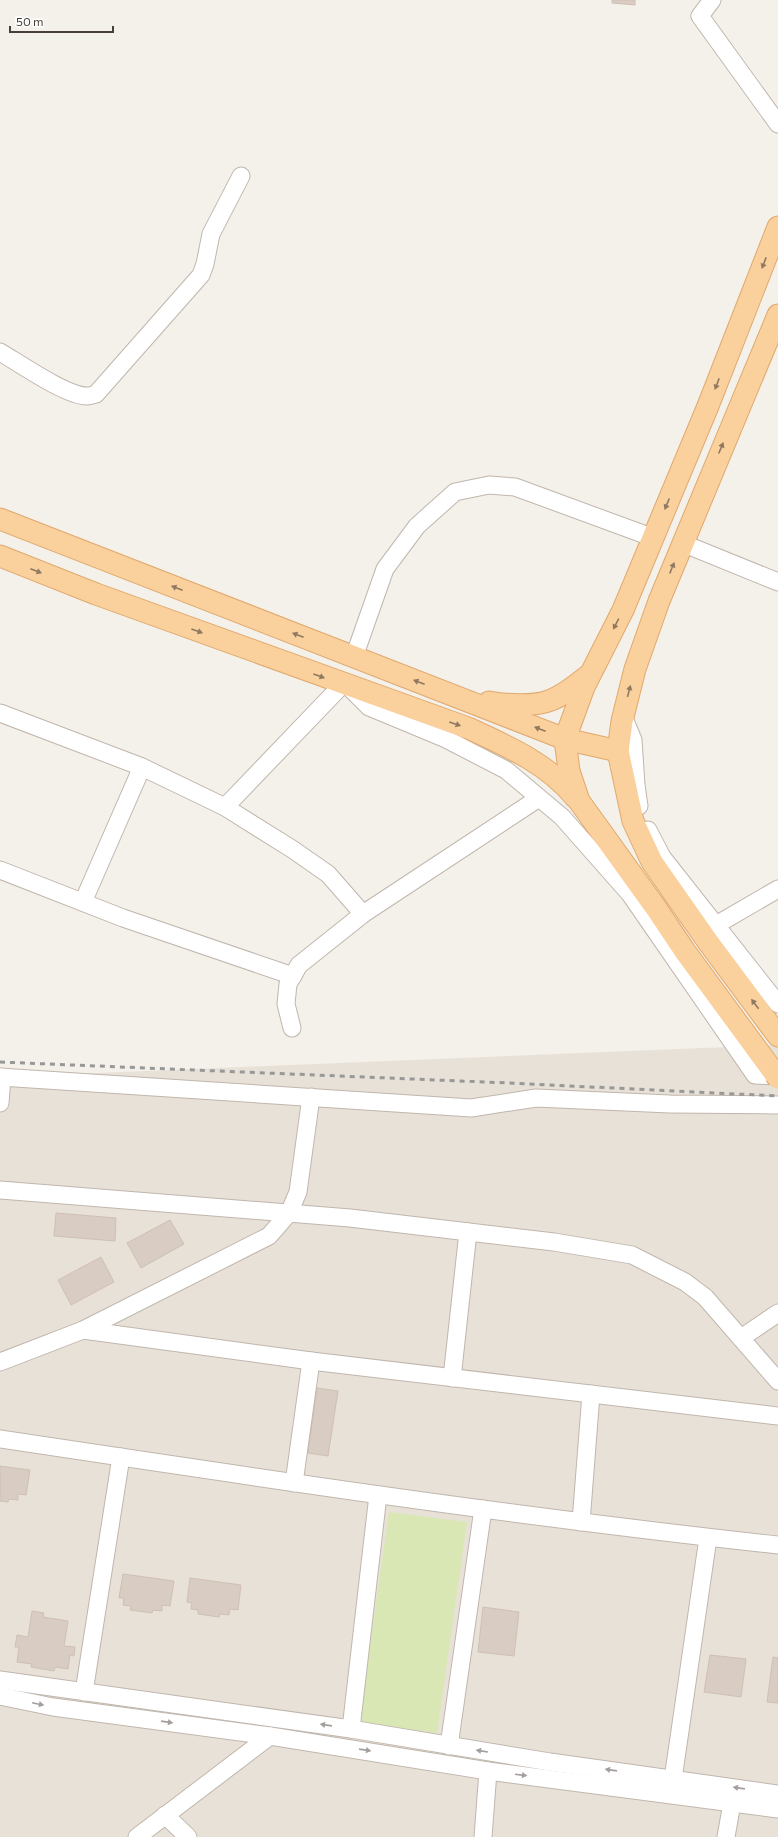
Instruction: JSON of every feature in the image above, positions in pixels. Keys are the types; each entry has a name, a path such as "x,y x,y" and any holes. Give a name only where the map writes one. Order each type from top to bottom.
{"main road":[{"path":"579,801 569,771 565,739 591,673 623,610 654,538 708,406 778,227"},
{"path":"778,315 659,601 635,669 623,716 618,751 632,821 652,862 708,942 778,1036"},
{"path":"0,519 565,739 618,751"},
{"path":"0,556 96,594 345,685 468,728 517,751 548,770 579,801 656,908 684,950 777,1076"},
{"path":"345,685 354,657"},
{"path":"462,698 494,703 524,704 550,701 571,689 591,673"}],"street":[{"path":"712,0 700,16 778,124"},
{"path":"0,352 42,377 72,392 86,396 96,394 201,275 205,264 211,234 242,176"},
{"path":"354,657 385,569 417,526 455,492 489,485 515,487 654,538"},
{"path":"682,543 778,582"},
{"path":"225,807 345,685 369,707 446,739 506,770 562,817 630,894 755,1075 777,1076"},
{"path":"0,712 142,767 225,807 292,849 328,874 364,914"},
{"path":"623,716 633,740 636,785 642,820 662,857 778,1004"},
{"path":"83,902 142,767"},
{"path":"292,1028 286,1004 288,984 299,965 364,914 539,798"},
{"path":"0,870 124,918 293,976"},
{"path":"716,925 778,889"},
{"path":"0,1104 1,1077 471,1108 536,1098 670,1104 778,1105"},
{"path":"0,1362 83,1330 269,1236 289,1213 298,1192 311,1097"},
{"path":"0,1190 350,1218 554,1242 632,1255 685,1282 705,1297 778,1381"},
{"path":"452,1378 468,1232"},
{"path":"740,1338 778,1313"},
{"path":"83,1330 311,1361 778,1416"},
{"path":"294,1483 311,1361"},
{"path":"581,1522 591,1394"},
{"path":"0,1439 378,1495 708,1538 778,1545"},
{"path":"84,1692 121,1457"},
{"path":"351,1729 378,1495"},
{"path":"449,1746 483,1509"},
{"path":"673,1779 708,1538"},
{"path":"0,1680 351,1729 449,1746 778,1794"},
{"path":"0,1696 53,1707 270,1736 488,1771 778,1809"},
{"path":"136,1837 270,1736"},
{"path":"483,1837 488,1771"},
{"path":"726,1837 732,1803"},
{"path":"165,1815 188,1837"}],"shaded area":[{"path":"778,1045 778,1837 0,1837 0,1077"}],"green space":[{"path":"389,1512 467,1522 437,1733 359,1722"}],"building":[{"path":"612,0 635,0 635,5 612,3"},
{"path":"56,1213 116,1218 115,1241 54,1236"},
{"path":"170,1220 184,1244 141,1268 127,1243"},
{"path":"101,1257 114,1282 71,1305 58,1280"},
{"path":"317,1388 338,1391 328,1456 308,1453"},
{"path":"0,1466 30,1470 26,1495 18,1494 18,1500 9,1499 8,1502 0,1501"},
{"path":"123,1574 174,1581 170,1606 162,1605 162,1611 153,1610 152,1613 130,1610 131,1606 123,1605 124,1598 119,1598"},
{"path":"190,1578 241,1585 238,1610 230,1609 229,1615 220,1614 219,1617 198,1614 198,1610 191,1609 192,1603 187,1602"},
{"path":"483,1607 519,1612 514,1656 478,1652"},
{"path":"32,1611 44,1613 43,1617 68,1621 64,1646 75,1647 74,1656 70,1655 68,1669 55,1667 54,1671 31,1667 32,1664 17,1662 19,1647 15,1647 17,1635 28,1637"},
{"path":"710,1655 746,1659 741,1697 704,1692"},
{"path":"773,1657 778,1658 778,1703 767,1702"}],"railway":[{"path":"0,1062 509,1083 778,1096"}]}
